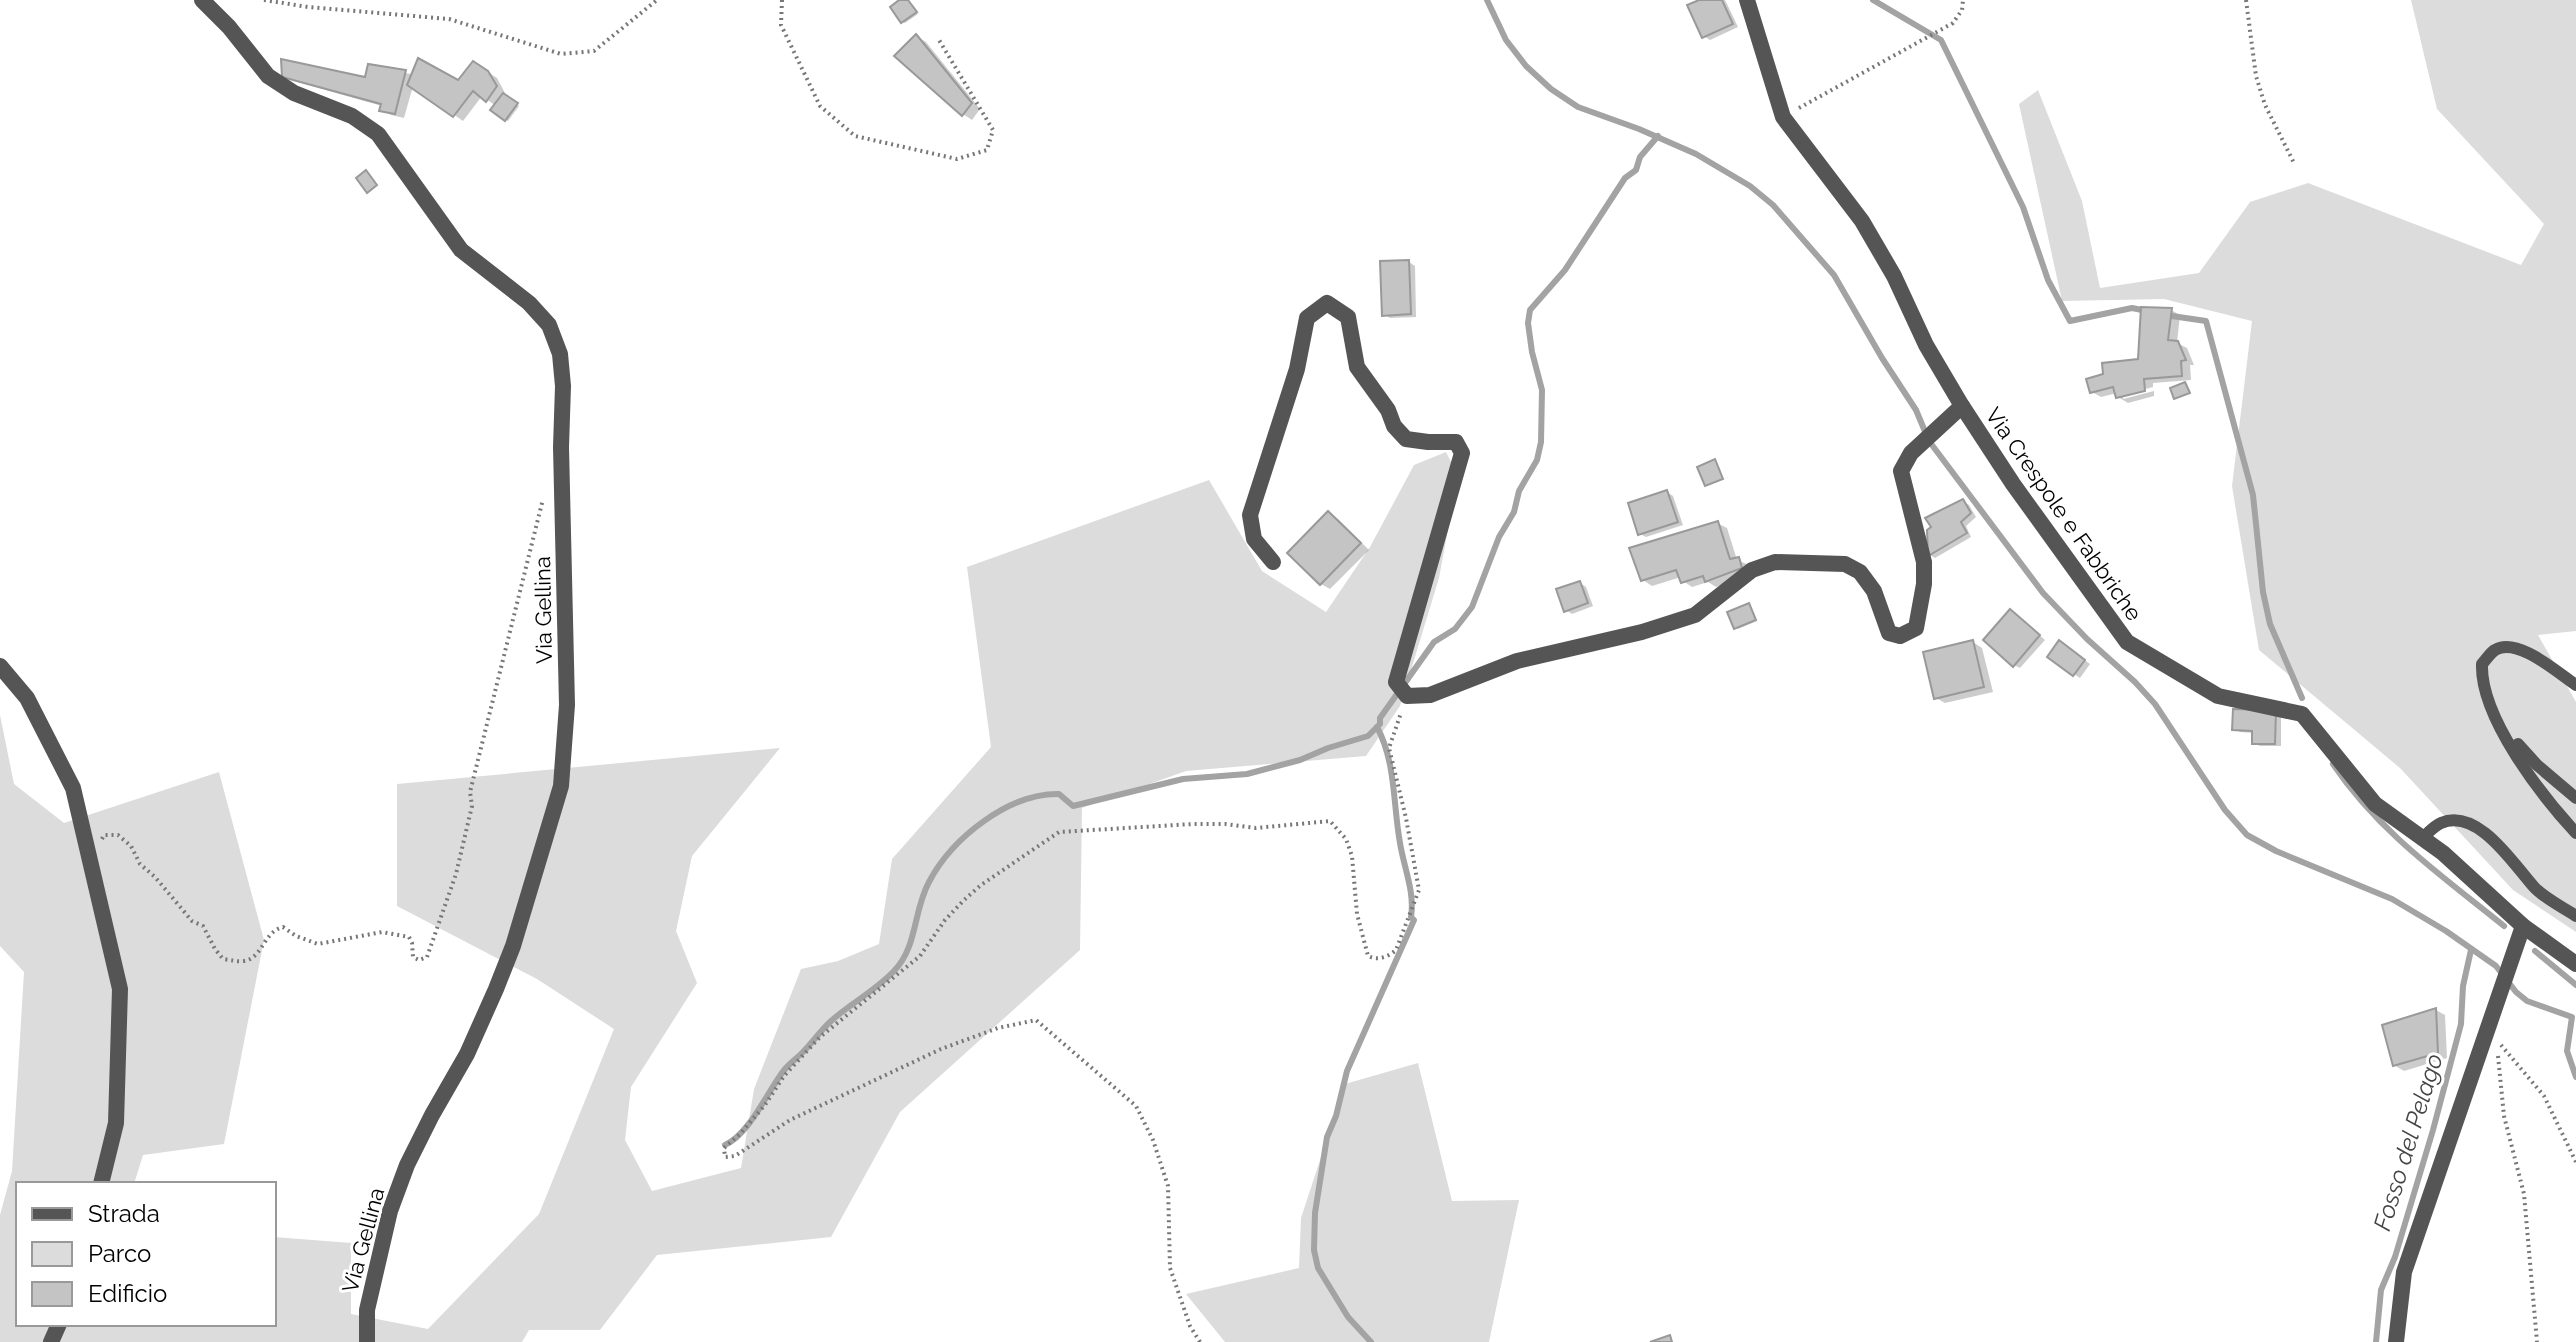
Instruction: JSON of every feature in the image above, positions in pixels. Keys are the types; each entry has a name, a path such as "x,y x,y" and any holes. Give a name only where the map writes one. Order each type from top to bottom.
{"street":[{"name":"Via Gellina","path":"202,0 229,27 268,76 294,93 352,116 378,134 461,250 529,303 549,325 560,354 567,705 561,786 513,946 496,989 467,1054 413,1153 390,1211 367,1310 367,1342"},
{"name":"Via Crespole e Fabbriche","path":"1747,0 1783,117 1875,240 1957,410 2127,642 2218,696 2302,714 2375,804 2443,853 2523,926 2576,964"},
{"path":"1273,562 1254,539 1250,515 1297,369 1307,318 1327,303 1348,317 1357,367 1388,410 1394,426 1406,439 1456,442 1462,453 1396,682 1407,696 1430,695 1517,661 1642,632 1695,615 1752,570 1775,562 1845,564 1860,572 1874,591 1889,633 1900,636 1916,628 1924,584 1924,562 1902,480 1903,463 1957,410"},
{"path":"0,666 27,698 73,788 120,989 116,1123 101,1182"},
{"path":"2396,1342 2404,1272 2523,926"}],"lane":[{"path":"2576,685 2533,655 2509,646 2496,649 2482,664 2481,682 2497,721 2544,798 2576,833"},
{"path":"2497,721 2537,765 2576,798"},
{"path":"2421,839 2441,823 2461,821 2477,828 2501,846 2537,890 2576,916"}],"path":[{"path":"264,0 449,19 561,54 594,51 657,0"},
{"path":"782,0 781,25 820,106 855,136 957,159 987,150 993,130 939,40"},
{"path":"1783,117 1953,23 1962,10 1963,0"},
{"path":"2246,0 2256,76 2265,105 2294,163"},
{"path":"90,862 104,835 118,835 131,846 140,864 192,921 203,926 223,959 247,961 256,956 264,940 275,929 283,927 296,936 318,944 382,932 400,934 409,937 413,957 419,960 427,957 456,874 472,806 470,792 543,497"},
{"path":"1200,1342 1180,1301 1170,1268 1168,1186 1153,1140 1136,1106 1036,1020 1018,1022 941,1049 790,1120 735,1156 725,1157 724,1148 740,1134 784,1076 820,1037 920,956 945,920 981,885 1059,832 1193,824 1256,828 1330,821 1346,839 1352,856 1357,914 1368,956 1374,959 1389,956 1396,950 1419,890 1394,760 1389,748 1407,696"},
{"path":"2537,1342 2524,1194 2504,1116 2497,1040 2544,1096 2576,1162"}],"green space":[{"path":"2411,0 2576,0 2576,631 2538,635 2576,702 2576,932 2513,890 2400,768 2259,650 2232,486 2252,321 2164,299 2062,301 2019,104 2038,90 2082,201 2100,288 2199,273 2250,202 2308,183 2521,265 2544,224 2437,109"},
{"path":"1446,452 1458,476 1439,578 1400,706 1366,756 1186,771 1082,808 1080,950 900,1112 831,1237 657,1255 600,1330 529,1330 522,1342 0,1342 0,1215 12,1171 24,972 0,946 0,715 14,784 64,823 219,772 264,940 224,1144 143,1155 135,1182 16,1182 16,1326 276,1326 276,1237 351,1243 351,1314 428,1329 539,1214 614,1029 537,979 397,906 397,784 780,748 692,856 676,931 697,983 631,1087 625,1140 652,1191 741,1168 754,1089 801,969 838,961 879,944 892,859 991,747 967,567 1209,480 1262,571 1326,612 1370,547 1414,465"},
{"path":"1418,1063 1452,1201 1519,1200 1489,1342 1225,1342 1186,1294 1299,1268 1301,1218 1345,1084"}],"building":[{"path":"899,0 908,0 917,12 901,23 890,7"},
{"path":"1699,0 1722,0 1733,24 1702,38 1687,5"},
{"path":"916,34 972,103 962,116 894,56"},
{"path":"418,58 458,80 473,61 488,71 497,86 486,102 473,91 453,117 407,85"},
{"path":"281,59 365,77 368,64 406,70 395,114 379,111 381,104 282,77"},
{"path":"503,93 518,103 505,121 490,110"},
{"path":"366,170 377,185 367,193 356,178"},
{"path":"1409,260 1411,314 1382,316 1380,261"},
{"path":"2141,307 2172,308 2168,340 2178,341 2186,360 2181,361 2182,376 2144,379 2145,391 2116,398 2113,387 2090,393 2086,379 2103,374 2102,363 2138,359"},
{"path":"2185,382 2190,393 2174,399 2170,388"},
{"path":"1715,459 1723,479 1705,486 1697,467"},
{"path":"1667,490 1678,522 1638,535 1628,503"},
{"path":"1963,499 1971,513 1961,522 1967,533 1928,556 1927,530 1931,527 1925,518"},
{"path":"1328,511 1361,543 1320,585 1287,553"},
{"path":"1718,521 1730,559 1739,557 1742,568 1705,582 1703,576 1681,583 1676,570 1641,581 1629,548"},
{"path":"1580,581 1588,603 1564,612 1556,589"},
{"path":"1749,603 1756,620 1734,629 1727,612"},
{"path":"2010,609 2040,635 2013,667 1983,640"},
{"path":"1973,640 1984,687 1934,699 1923,652"},
{"path":"2059,640 2085,660 2073,676 2047,657"},
{"path":"2233,709 2276,710 2275,744 2252,744 2252,731 2232,730"},
{"path":"2436,1008 2438,1053 2393,1066 2382,1025"},
{"path":"1670,1335 1672,1342 1650,1342"}],"waterway":[{"path":"1487,0 1506,40 1526,66 1551,89 1578,107 1696,154 1750,186 1773,205 1834,275 1916,410 1929,441 2043,593 2155,704 2225,810 2247,835 2276,851 2392,899 2496,966 2527,1001 2572,1017 2567,1051 2576,1077"},
{"path":"1873,0 1941,40 2023,207 2048,280 2070,321 2132,308 2147,311"},
{"path":"725,1145 743,1131 785,1069 827,1025 879,985 902,961 929,882 952,850 984,821 1021,801 1040,796 1059,794 1073,806 1183,779 1247,774 1300,760 1368,736 1380,724 1380,718 1434,642 1455,629 1472,607 1499,537 1514,512 1519,491 1537,460 1541,442 1542,390 1532,352 1528,323 1530,310 1565,270 1625,178 1636,170 1640,157 1658,136"},
{"path":"2165,315 2206,321 2253,495 2263,592 2270,624 2302,698"},
{"path":"1371,1342 1348,1317 1318,1268 1314,1250 1315,1213 1327,1137 1336,1116 1347,1071 1414,920 1411,917 1410,889 1400,843 1391,769 1377,727"},
{"path":"2333,764 2391,832 2504,926"},
{"name":"Fosso del Pelago","path":"2376,1342 2381,1290 2395,1257 2461,1024 2463,986 2471,950"},
{"path":"2535,951 2576,985"}]}
